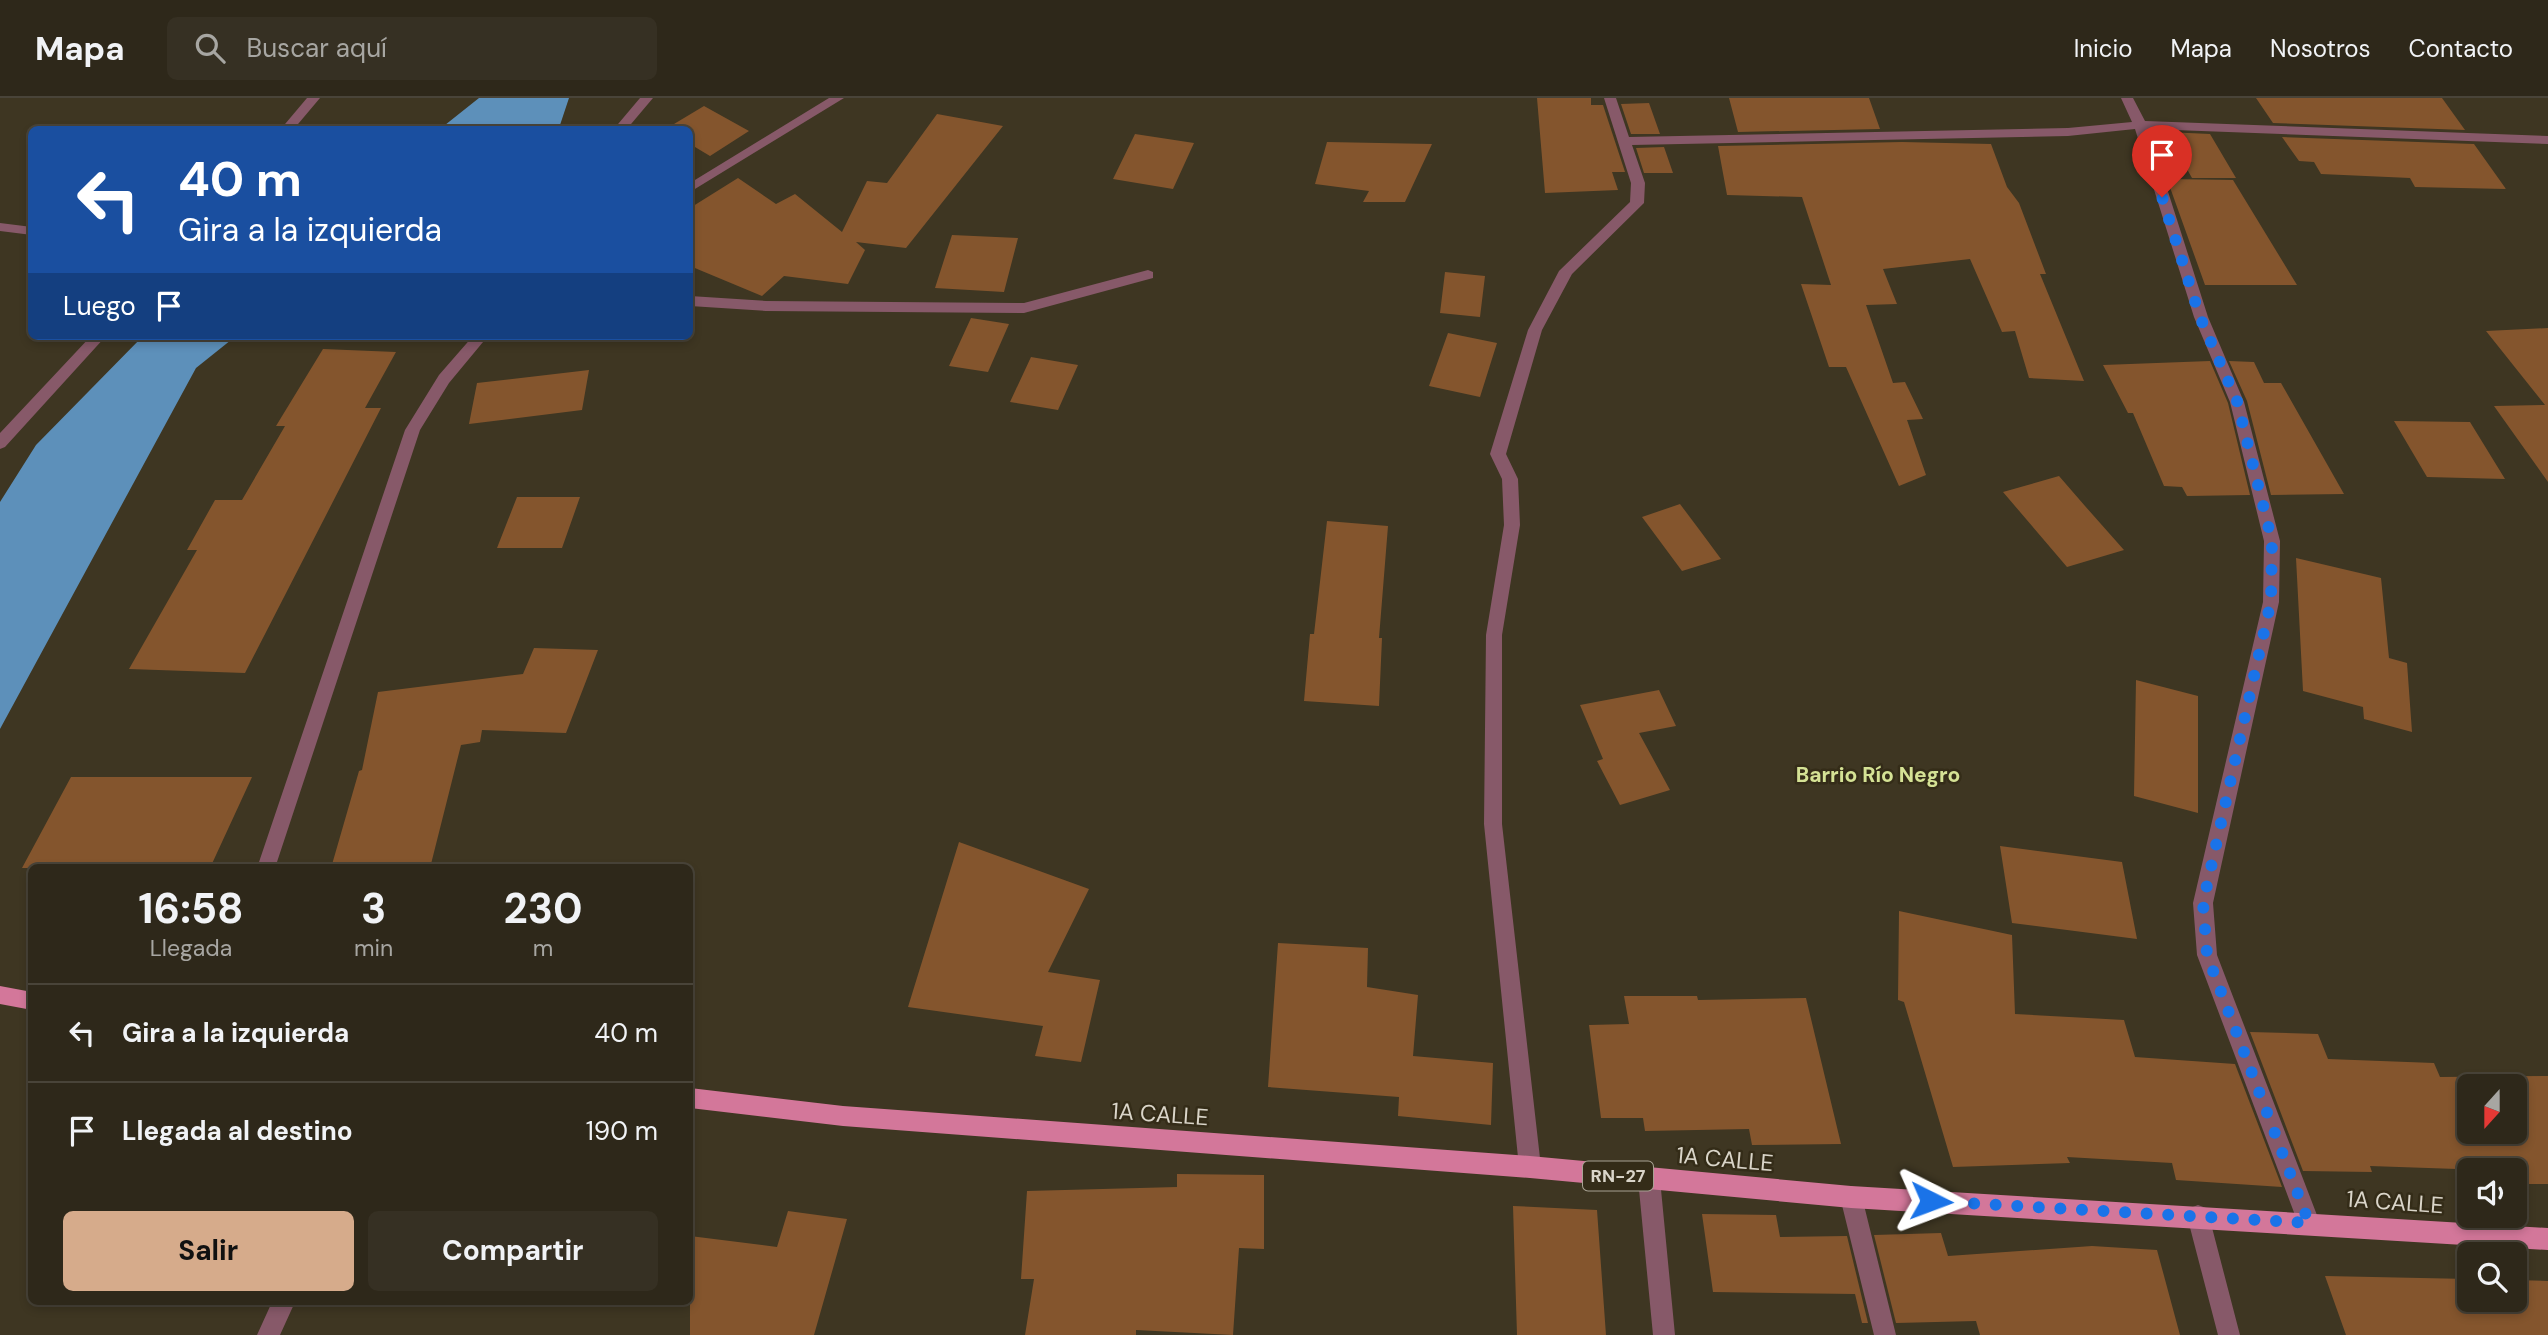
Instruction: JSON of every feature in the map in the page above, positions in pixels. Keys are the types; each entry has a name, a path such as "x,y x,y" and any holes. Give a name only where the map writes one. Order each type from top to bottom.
{"main road":[{"path":"0,995 28,999"},
{"name":"1A CALLE","path":"693,1098 843,1116 1530,1167 1851,1197 2548,1239"}],"street":[{"path":"290,126 314,98"},
{"path":"622,126 647,98"},
{"path":"693,186 838,98"},
{"path":"1530,1167 1493,824 1494,635 1512,525 1510,479 1498,454 1535,330 1566,271 1637,203 1638,183 1610,98"},
{"path":"2127,98 2140,125 2200,317 2237,401 2272,541 2271,601 2203,903 2207,955 2309,1223"},
{"path":"1626,141 2068,132 2140,125 2548,140"},
{"path":"0,227 28,230"},
{"path":"693,301 766,306 1024,308 1148,275"},
{"path":"0,443 95,340"},
{"path":"267,864 414,430 444,379 478,340"},
{"path":"1649,1179 1664,1335"},
{"path":"1851,1197 1885,1335"},
{"path":"2198,1216 2229,1335"},
{"path":"268,1335 283,1305"}],"water":[{"path":"479,98 569,98 558,126 444,126"},
{"path":"139,340 231,340 196,368 0,729 0,502 36,445"}],"building":[{"path":"1537,98 1591,98 1591,105 1603,105 1625,172 1612,172 1618,190 1545,193"},
{"path":"1729,98 1869,98 1880,129 1738,132"},
{"path":"2256,98 2442,98 2465,130 2273,123"},
{"path":"1649,103 1660,134 1631,134 1621,104"},
{"path":"704,106 749,131 710,156 693,146 693,126 671,126"},
{"path":"937,114 1003,126 906,248 856,242 865,250 848,284 784,276 762,296 693,267 693,206 738,178 776,204 795,194 842,232 867,181 887,183"},
{"path":"2166,132 2210,134 2236,178 2192,178"},
{"path":"1135,134 1194,143 1173,189 1113,179"},
{"path":"2282,137 2474,144 2506,189 2415,187 2410,178 2321,174 2314,162 2299,161"},
{"path":"1327,142 1432,144 1405,202 1363,202 1369,191 1315,184"},
{"path":"1902,142 1991,144 2007,187 2019,203 2046,274 2040,274 2084,381 2029,378 2015,331 2002,332 1970,259 1883,269 1897,304 1866,305 1893,383 1905,382 1923,419 1907,420 1926,475 1899,486 1846,367 1829,367 1801,284 1831,285 1802,197 1727,195 1718,146"},
{"path":"1664,147 1673,173 1644,173 1636,148"},
{"path":"2167,179 2233,180 2297,285 2205,285"},
{"path":"952,235 1018,238 1004,292 935,288"},
{"path":"1445,272 1485,276 1480,317 1440,313"},
{"path":"971,318 1009,324 988,372 949,366"},
{"path":"2548,328 2548,482 2494,406 2545,405 2486,331"},
{"path":"1448,333 1497,343 1480,397 1429,386"},
{"path":"323,349 396,352 365,408 381,408 245,673 129,669 197,550 187,550 215,500 242,500 285,426 276,426"},
{"path":"1031,357 1078,365 1058,410 1010,402"},
{"path":"2210,361 2228,403 2250,495 2187,496 2182,487 2164,486 2133,413 2128,413 2103,365"},
{"path":"2229,361 2254,362 2264,383 2281,383 2344,494 2271,495 2247,401"},
{"path":"589,370 582,410 469,424 477,383"},
{"path":"2394,421 2470,422 2505,479 2427,477"},
{"path":"2059,476 2124,550 2067,567 2003,492"},
{"path":"517,497 580,497 562,548 497,548"},
{"path":"1680,504 1721,559 1682,571 1642,517"},
{"path":"1327,521 1388,526 1379,638 1382,638 1379,706 1304,701 1310,634 1314,634"},
{"path":"2296,558 2381,578 2389,658 2407,663 2412,732 2364,719 2363,707 2303,691"},
{"path":"534,648 598,650 566,733 482,730 480,742 461,745 431,864 332,864 359,771 362,770 378,692 523,674"},
{"path":"2136,680 2198,696 2198,813 2134,796"},
{"path":"1659,690 1676,726 1639,733 1670,790 1620,805 1597,761 1603,759 1580,705"},
{"path":"71,777 252,777 212,864 28,864 28,868 22,868"},
{"path":"959,842 1089,889 1048,972 1100,980 1081,1062 1035,1056 1043,1026 908,1007"},
{"path":"2000,846 2122,862 2137,939 2012,923"},
{"path":"1899,911 2012,935 2015,1014 2124,1020 2135,1057 2235,1064 2282,1187 2176,1180 2172,1163 2067,1157 2070,1163 1953,1167 1904,1002 1898,1000"},
{"path":"1278,943 1368,948 1367,987 1418,995 1413,1056 1493,1063 1491,1125 1398,1116 1399,1097 1268,1087"},
{"path":"1624,996 1697,996 1698,1000 1806,998 1841,1144 1752,1145 1749,1129 1645,1131 1643,1118 1601,1118 1589,1025 1629,1024"},
{"path":"2250,1032 2318,1034 2328,1059 2434,1063 2440,1077 2457,1077 2457,1144 2527,1144 2527,1076 2548,1076 2548,1184 2527,1184 2527,1158 2457,1158 2457,1169 2370,1166 2372,1172 2303,1171"},
{"path":"1177,1174 1264,1175 1264,1249 1239,1248 1233,1335 1136,1330 1136,1335 1025,1335 1034,1279 1021,1279 1027,1191 1177,1187"},
{"path":"1513,1206 1597,1210 1606,1335 1517,1335"},
{"path":"788,1211 847,1219 814,1335 690,1335 693,1236 777,1247"},
{"path":"1702,1214 1776,1215 1780,1237 1847,1236 1868,1323 1862,1323 1855,1294 1713,1292"},
{"path":"1941,1233 1948,1256 2092,1246 2157,1250 2180,1335 1980,1335 1976,1321 1896,1323 1874,1235"},
{"path":"2325,1276 2457,1279 2457,1312 2527,1312 2527,1280 2548,1281 2548,1335 2346,1335"}],"district":[{"name":"Barrio Río Negro","path":"1878,775"}],"route":[{"path":"1931,1201 2309,1223 2207,955 2203,903 2271,601 2272,541 2237,401 2200,317 2162,197"}]}
